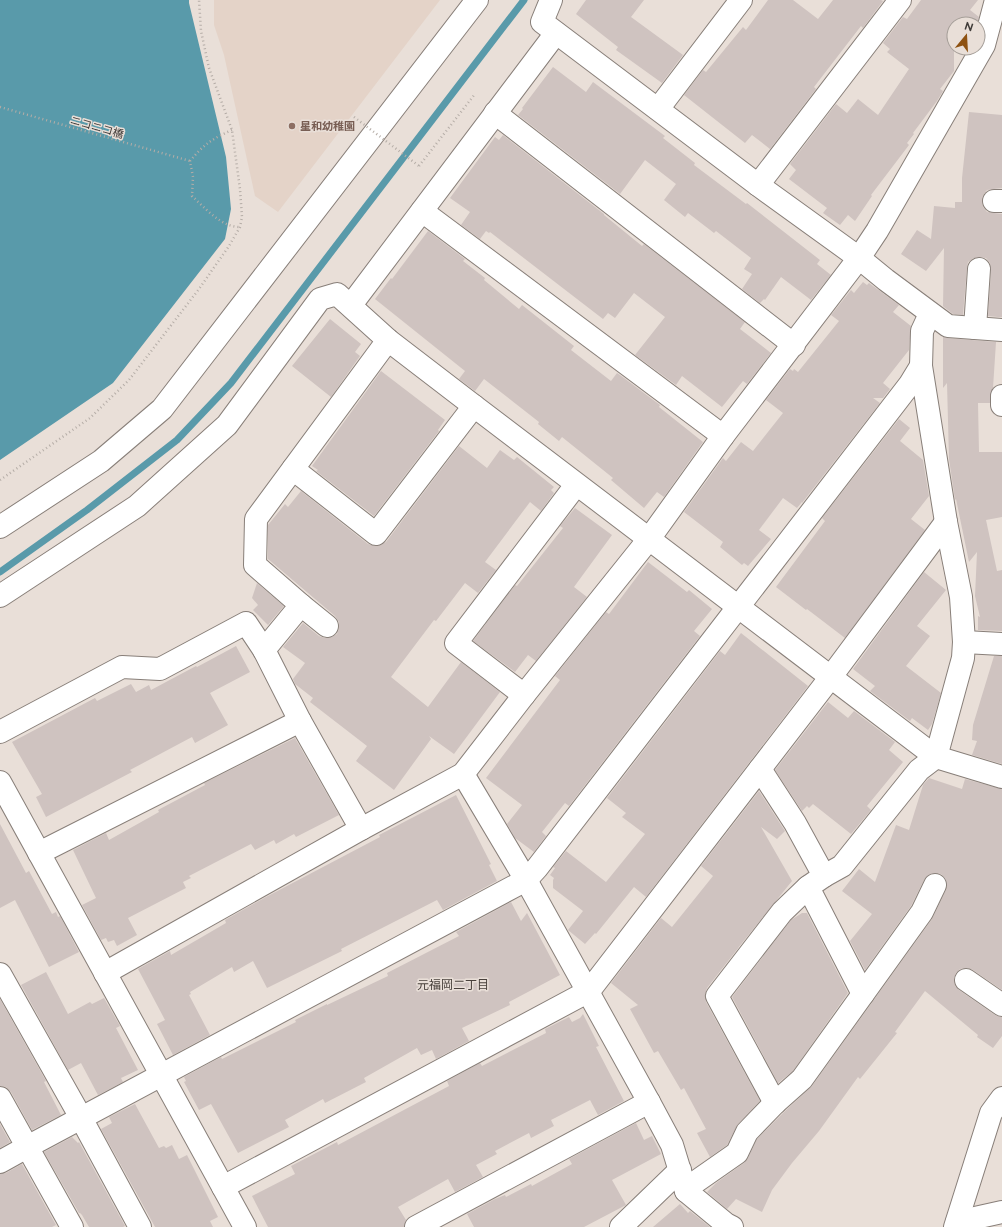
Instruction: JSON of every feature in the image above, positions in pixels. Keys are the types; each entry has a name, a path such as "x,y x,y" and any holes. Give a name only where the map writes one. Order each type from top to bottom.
{"street":[{"path":"0,527 101,461 162,409 477,0"},
{"path":"551,0 542,22 758,185 859,258 930,314 948,326 1002,330"},
{"path":"658,109 742,0"},
{"path":"758,185 900,0"},
{"path":"105,973 361,829 464,774 649,539 723,436 859,258 877,231 984,45 996,0"},
{"path":"351,305 494,113 556,33"},
{"path":"494,113 794,344"},
{"path":"422,211 723,436"},
{"path":"975,328 979,269"},
{"path":"0,596 137,506 227,425 320,298 337,294 351,305 388,340 576,485 936,757 1002,777"},
{"path":"775,1103 717,996 782,912 816,882 842,866 919,770 936,757 963,658 964,642 962,596 946,522 921,366 922,331 930,314"},
{"path":"327,626 301,606 255,565 256,519 388,340"},
{"path":"0,1162 526,880 537,868 739,607 910,384 921,366"},
{"path":"1002,396 1002,405"},
{"path":"293,469 376,534 474,406"},
{"path":"524,696 456,643 576,485"},
{"path":"223,1187 589,991 830,678 946,522"},
{"path":"264,650 301,606"},
{"path":"0,732 122,667 160,669 246,623 264,650 300,721 361,829"},
{"path":"964,642 1002,644"},
{"path":"39,853 300,721"},
{"path":"760,769 795,823 816,882 863,994"},
{"path":"464,774 589,991 672,1145 686,1192 726,1224 732,1227"},
{"path":"0,782 6,807 39,853 245,1227"},
{"path":"686,1192 694,1183 737,1153 747,1132 775,1103 802,1079 922,912 935,885"},
{"path":"0,974 140,1227"},
{"path":"966,980 1002,1005"},
{"path":"0,1098 72,1227"},
{"path":"956,1224 991,1113 1002,1098"},
{"path":"416,1227 649,1102"},
{"path":"621,1227 680,1170"},
{"path":"956,1224 1002,1212"}],"path":[{"path":"0,480 90,418 129,380 199,289 229,246 240,227 242,217 240,189 232,130 209,68 201,31 199,0"},
{"path":"354,117 419,166 475,94"},
{"name":"ニコニコ橋","path":"0,108 190,161"},
{"path":"232,130 212,139 201,148 190,161 193,177 192,196 213,215 233,227 240,227"}],"shaded area":[{"name":"星和幼稚園","path":"214,0 440,0 278,212 255,196 224,55 214,25"}],"water":[{"path":"0,0 189,0 226,157 231,209 225,239 113,383 0,460"}],"building":[{"path":"586,0 644,0 631,17 683,55 662,83 616,50 618,47 576,14"},
{"path":"768,0 793,0 818,19 833,0 883,1 863,28 861,26 814,87 816,89 770,149 752,135 745,143 684,95 703,70 706,72 743,27 746,30"},
{"path":"921,0 978,0 970,10 978,16 946,16 946,56 954,56 954,71 940,89 943,91 937,101 913,133 914,134 907,143 909,145 871,195 872,196 855,221 848,215 840,225 823,213 827,208 789,179 796,170 790,164 836,104 847,113 858,99 878,115 909,69 887,52 890,49 883,43 903,17 907,19"},
{"path":"553,67 586,92 593,82 665,136 663,138 695,163 694,165 746,204 747,203 820,260 817,264 831,275 811,300 781,277 765,300 764,299 760,303 742,289 752,274 744,269 751,258 716,231 714,233 688,213 685,217 664,200 676,184 645,160 620,194 518,115"},
{"path":"969,112 1002,115 1002,188 987,190 983,195 982,201 983,207 987,212 1002,214 1002,317 988,316 991,270 990,263 986,258 974,258 968,262 963,315 953,314 944,306 943,307 944,248 926,271 901,254 917,230 931,239 934,206 955,208 955,202 962,202 962,178"},
{"path":"503,135 604,214 642,246 644,244 745,322 740,329 771,353 747,384 743,381 722,407 682,376 676,385 635,355 665,317 634,293 615,318 608,313 603,319 490,232 489,233 486,231 480,239 461,225 470,212 450,198 495,137 499,140"},
{"path":"428,231 465,259 463,261 485,278 484,280 519,309 522,305 574,346 571,350 611,381 617,373 660,405 659,407 703,442 664,497 657,492 644,508 611,480 613,478 562,437 559,441 538,424 539,422 484,379 475,391 459,379 465,371 375,299"},
{"path":"863,282 867,285 869,283 899,305 893,312 911,326 909,350 883,383 890,389 883,398 873,398 880,403 797,508 783,498 759,530 771,539 748,566 744,563 742,565 720,547 723,542 684,512 723,458 726,461 741,442 753,451 783,413 766,400 790,369 793,371 794,369 798,372 839,321 831,315 851,290 854,293"},
{"path":"330,319 361,344 355,352 360,356 331,397 292,366"},
{"path":"943,337 996,342 993,388 990,396 990,403 978,403 979,452 1002,452 1002,517 986,520 997,571 1002,570 1002,631 978,630 978,616 980,617 975,596 977,552 969,562 956,499 955,500 949,459 947,383 943,388"},
{"path":"381,371 445,420 438,430 439,431 374,516 316,471 318,470 312,466"},
{"path":"899,419 910,428 900,441 923,460 929,496 911,519 925,530 845,638 776,587 825,521 822,518"},
{"path":"459,446 487,468 500,450 514,460 517,457 554,487 551,490 554,493 541,511 530,502 485,562 496,570 478,593 465,583 436,621 434,620 391,677 428,707 461,662 500,692 454,754 429,736 431,739 394,790 356,761 367,746 310,702 313,698 295,684 293,679 305,663 283,647 303,623 319,636 325,638 332,637 337,634 339,622 335,616 268,559 268,525 285,504 288,507 301,491 368,544 375,546 381,545 386,542"},
{"path":"575,508 612,535 574,587 587,597 536,661 528,655 515,672 473,641 515,585 517,586 563,528 560,526"},
{"path":"648,562 687,592 689,590 712,609 694,631 700,636 569,806 565,803 542,832 546,836 534,852 515,838 507,824 522,805 486,778 560,680 555,676 606,612 609,614"},
{"path":"924,572 946,590 917,626 930,636 906,666 941,693 932,724 928,730 912,718 910,721 870,691 875,686 853,669"},
{"path":"257,583 284,606 268,625 253,610 258,605 252,598"},
{"path":"741,633 808,686 646,897 634,887 596,934 595,933 585,944 568,930 583,911 553,888 554,878 550,875 555,868 553,867 566,851 606,882 645,834 622,817 626,813 607,798 720,651 725,655"},
{"path":"236,646 250,672 210,693 228,725 195,743 192,737 130,770 132,772 46,817 36,797 42,794 12,742 95,698 97,701 131,684 136,692 149,685 151,690"},
{"path":"994,656 1002,656 1002,764 972,755 977,741 972,740 973,725"},
{"path":"828,702 848,718 854,711 895,742 889,750 903,762 867,806 871,810 851,834 813,804 809,808 807,806 802,811 775,770"},
{"path":"295,738 339,815 296,837 294,834 276,844 274,840 255,850 251,844 189,876 191,878 183,882 186,888 128,918 137,935 117,946 114,940 108,942 106,938 101,940 82,905 96,898 73,850 106,833 109,840 159,812 158,810 205,785 204,783"},
{"path":"929,778 962,789 965,779 1002,789 1002,990 973,970 967,968 960,969 956,973 954,979 955,986 959,990 995,1015 1002,1017 1002,1036 993,1048 977,1037 978,1035 925,991 895,1032 897,1033 860,1079 858,1077 819,1131 772,1190 762,1212 736,1199 727,1209 707,1192 716,1183 744,1163 757,1139 812,1086 932,919 946,890 947,884 945,878 941,874 934,873 928,875 911,906 865,970 850,941 872,914 842,891 859,869 875,882 896,825 909,830 923,785"},
{"path":"759,791 785,831 777,839 761,827 792,881 707,988 705,995 706,1002 760,1101 738,1124 727,1145 710,1157 697,1133 706,1129 684,1088 681,1090 658,1051 654,1053 630,1009 638,1005 611,983 661,918 672,927 713,876 701,866"},
{"path":"456,795 491,864 489,865 497,881 443,910 437,900 341,949 342,951 267,988 253,961 234,972 232,967 190,992 191,994 189,995 210,1035 173,1055 157,1024 165,1020 138,969 170,951 171,955 226,923 225,920 380,837 379,835"},
{"path":"0,824 26,873 29,871 52,914 56,912 58,917 60,916 79,952 49,967 15,900 0,908"},
{"path":"511,902 521,921 527,913 560,975 509,1002 510,1005 462,1028 469,1041 436,1059 432,1050 421,1055 417,1048 364,1078 366,1082 325,1103 323,1099 285,1120 289,1127 238,1153 211,1104 199,1110 184,1082 186,1081 184,1077 221,1057 222,1059 296,1022 295,1020 327,1004 388,976 387,973 459,936 456,932"},
{"path":"802,913 807,913 848,993 793,1071 778,1083 732,997 791,920"},
{"path":"46,972 68,1014 90,1002 92,1004 104,998 120,1026 116,1028 138,1070 121,1078 123,1082 98,1095 81,1063 68,1070 21,985"},
{"path":"0,999 46,1081 44,1082 61,1115 32,1130 11,1092 6,1087 0,1086"},
{"path":"583,1014 599,1046 596,1047 624,1101 598,1115 590,1100 551,1120 554,1126 531,1138 529,1133 495,1151 497,1154 476,1165 483,1177 455,1192 448,1179 398,1207 406,1220 404,1227 268,1227 252,1196 295,1174 291,1166 337,1142 338,1145 449,1086 447,1081 480,1063 482,1066 546,1033 545,1029 569,1017 572,1022 580,1018"},
{"path":"135,1104 159,1148 164,1146 166,1148 172,1145 179,1159 187,1155 218,1217 210,1221 213,1227 155,1227 101,1129 112,1123 109,1117"},
{"path":"636,1123 644,1140 652,1136 661,1154 612,1180 626,1205 584,1227 474,1227 467,1214 495,1199 505,1195 506,1197 531,1184 532,1186 572,1164 569,1159"},
{"path":"0,1124 10,1142 0,1148"},
{"path":"72,1137 78,1143 79,1142 125,1226 89,1227 82,1215 79,1213 44,1152"},
{"path":"22,1164 56,1225 52,1227 0,1227 0,1174 6,1173"},
{"path":"680,1204 688,1213 690,1211 710,1227 653,1227"}],"waterway":[{"path":"0,572 87,510 177,440 231,383 524,0"}],"place":[{"name":"星和幼稚園","path":"292,126"}],"district":[{"name":"元福岡二丁目","path":"453,985"}]}
